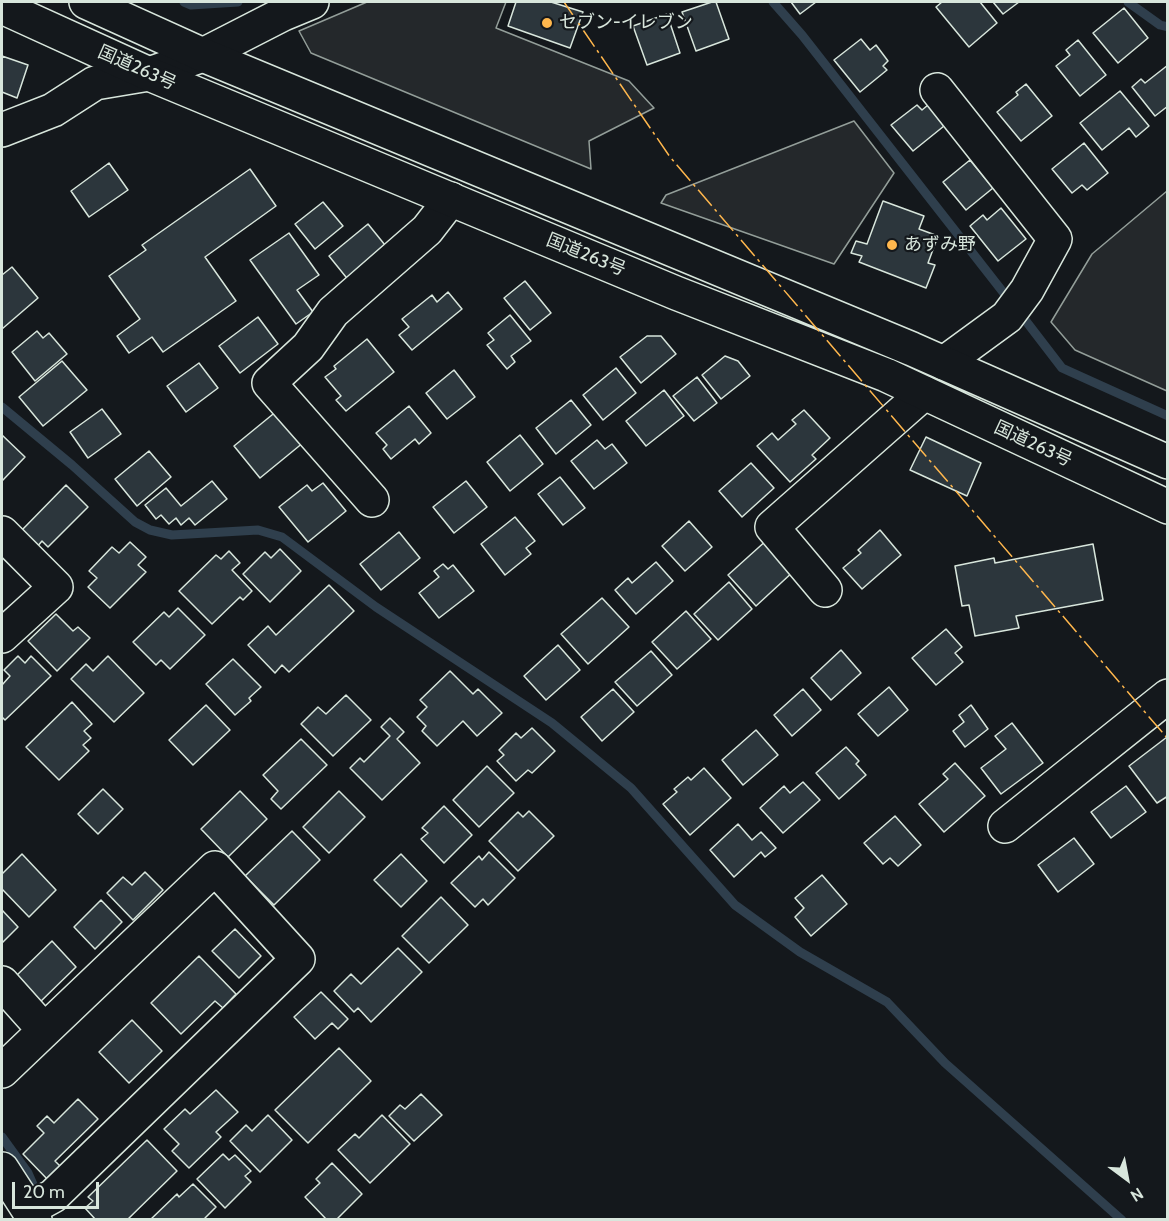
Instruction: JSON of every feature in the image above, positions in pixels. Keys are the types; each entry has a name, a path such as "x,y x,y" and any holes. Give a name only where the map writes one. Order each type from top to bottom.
{"main road":[{"name":"国道263号","path":"86,2 203,55 944,363 1167,462"},
{"path":"2,130 53,111 95,83 149,74 203,55 283,14 312,2"},
{"name":"国道263号","path":"2,7 149,74 676,293 886,375 1167,507"},
{"path":"937,90 1055,238 1027,290 1007,317 944,363"},
{"path":"372,500 269,383 308,347 333,312 427,231 451,199"},
{"path":"825,590 772,526 924,393"},
{"path":"2,533 56,586 2,636"},
{"path":"1005,826 1167,696"},
{"path":"2,1071 215,868 298,959 39,1208 2,1169"},
{"path":"2,983 44,1030"}],"shaded area":[{"path":"367,2 506,2 496,28 629,81 654,108 589,141 591,169 311,53 299,31"},
{"path":"854,121 894,173 834,264 661,203 666,195"},
{"path":"1167,191 1167,391 1075,350 1051,322 1092,254"}],"building":[{"path":"516,2 551,2 583,12 570,48 508,26"},
{"path":"716,2 729,39 696,51 682,12"},
{"path":"791,2 816,2 800,14"},
{"path":"942,2 980,2 997,23 969,47 936,7"},
{"path":"993,2 1019,2 1003,14"},
{"path":"1124,8 1148,38 1118,63 1093,33"},
{"path":"667,14 680,53 647,65 633,26"},
{"path":"861,39 870,50 876,45 888,61 883,66 887,70 860,92 834,60"},
{"path":"1078,40 1106,75 1080,96 1056,66 1070,55 1066,50"},
{"path":"2,56 28,65 17,98 2,92"},
{"path":"1168,65 1168,106 1155,116 1132,87 1141,79 1145,83"},
{"path":"1026,84 1052,116 1021,141 997,112 1018,95 1016,92"},
{"path":"1120,91 1149,126 1136,137 1129,128 1102,150 1080,123"},
{"path":"917,105 922,110 928,105 944,126 913,151 891,125"},
{"path":"1084,143 1108,173 1087,190 1082,185 1072,193 1052,169"},
{"path":"970,160 993,188 966,210 943,182"},
{"path":"109,163 128,190 89,217 71,191"},
{"path":"250,169 276,206 205,257 236,301 163,352 152,337 129,353 117,336 140,319 109,276 146,250 142,245"},
{"path":"883,201 924,216 919,229 938,236 928,263 935,265 926,288 859,262 862,256 851,253 856,241 867,244"},
{"path":"323,202 343,226 315,249 295,224"},
{"path":"1001,208 1026,239 998,261 970,226 983,215 987,220"},
{"path":"368,224 389,250 350,282 329,256"},
{"path":"289,233 319,275 297,290 313,312 296,324 250,260"},
{"path":"12,267 38,298 2,329 2,275"},
{"path":"525,281 551,313 530,330 504,298"},
{"path":"448,292 462,309 412,350 399,335 409,327 402,319 432,295 437,302"},
{"path":"510,315 531,341 511,356 515,362 507,369 487,345 494,340 488,333"},
{"path":"258,317 278,344 240,373 219,346"},
{"path":"37,331 43,338 49,333 67,354 35,381 12,352"},
{"path":"647,336 661,336 676,354 641,383 620,357"},
{"path":"367,339 394,372 346,411 336,400 341,396 325,377 336,369 334,366"},
{"path":"725,356 738,361 750,376 721,399 702,375"},
{"path":"62,361 87,390 43,426 19,397"},
{"path":"199,363 218,388 186,412 167,386"},
{"path":"616,368 636,393 603,420 583,395"},
{"path":"454,370 475,397 447,419 426,393"},
{"path":"697,377 717,403 694,421 673,396"},
{"path":"664,390 684,416 646,446 626,421"},
{"path":"571,400 591,425 556,454 536,428"},
{"path":"409,406 431,433 419,444 415,439 391,459 383,449 387,445 376,433"},
{"path":"102,409 121,434 88,458 70,432"},
{"path":"278,410 304,442 260,478 234,446"},
{"path":"804,410 830,438 812,455 816,459 790,482 757,446 772,433 778,440 796,424 792,420"},
{"path":"2,435 25,457 2,481"},
{"path":"520,435 543,464 510,491 487,462"},
{"path":"926,437 981,463 967,496 910,470"},
{"path":"597,440 605,449 612,444 627,463 594,489 571,461"},
{"path":"149,451 171,477 137,506 115,479"},
{"path":"751,463 774,488 742,517 719,491"},
{"path":"560,477 585,508 563,525 538,494"},
{"path":"212,481 227,499 195,525 189,518 181,525 176,518 169,524 161,515 156,519 145,505 166,488 181,506"},
{"path":"466,481 487,507 454,533 433,507"},
{"path":"323,483 346,511 308,542 279,507 307,485 312,491"},
{"path":"66,485 88,507 48,547 42,541 37,547 21,531"},
{"path":"515,517 535,541 526,548 531,554 505,575 481,544"},
{"path":"689,521 712,547 685,571 662,546"},
{"path":"880,530 901,555 862,589 843,568 861,553 858,550"},
{"path":"399,532 420,558 381,590 360,564"},
{"path":"768,539 795,570 756,606 728,575"},
{"path":"130,542 146,557 138,565 146,572 110,608 88,587 97,578 89,571 112,547 119,553"},
{"path":"1093,544 1103,600 1016,616 1019,628 975,636 969,605 962,606 955,566 994,558 995,563"},
{"path":"280,549 301,571 270,602 243,574 265,552 271,558"},
{"path":"229,551 240,563 232,570 252,591 243,600 240,597 212,624 179,591 216,555 221,559"},
{"path":"656,562 673,581 636,614 615,590 628,578 632,583"},
{"path":"443,564 448,569 453,565 474,591 439,618 419,593 439,577 434,571"},
{"path":"729,582 752,609 718,640 694,614"},
{"path":"329,585 354,611 289,672 282,665 275,673 248,645 268,626 276,635"},
{"path":"602,598 629,627 588,664 561,634"},
{"path":"178,608 205,635 170,669 161,660 156,665 133,642 164,612 169,617"},
{"path":"686,611 711,639 677,669 652,642"},
{"path":"56,614 73,631 78,627 90,638 57,671 28,641"},
{"path":"946,629 962,647 955,653 963,662 936,685 912,658"},
{"path":"558,645 580,670 546,700 524,676"},
{"path":"841,650 861,673 831,700 811,678"},
{"path":"651,651 672,675 637,706 615,682"},
{"path":"18,656 25,663 31,656 51,676 5,720 2,717 2,685 10,676 4,670"},
{"path":"108,656 144,693 114,722 71,679 86,664 93,671"},
{"path":"233,659 261,687 249,698 251,701 235,715 206,684"},
{"path":"450,671 473,694 478,689 502,713 477,736 463,721 437,746 422,731 426,726 417,717 427,707 420,700"},
{"path":"889,687 908,710 878,736 858,714"},
{"path":"613,689 634,712 602,741 581,717"},
{"path":"803,689 821,710 792,736 774,715"},
{"path":"346,695 371,720 333,756 301,724 318,707 326,714"},
{"path":"72,702 92,724 84,731 91,738 83,745 89,751 59,780 26,747"},
{"path":"206,705 230,730 193,765 169,740"},
{"path":"971,705 988,729 965,747 953,731 964,722 959,715"},
{"path":"390,718 404,732 397,739 420,763 382,800 350,768 360,758 364,762 390,736 381,727"},
{"path":"1012,723 1043,763 1001,794 981,768 1006,749 995,736"},
{"path":"532,728 555,751 532,773 528,770 516,781 497,761 504,755 499,750 516,733 521,738"},
{"path":"756,730 778,755 743,785 722,760"},
{"path":"1167,737 1168,796 1157,803 1129,766"},
{"path":"301,739 327,765 281,809 271,799 278,791 263,775"},
{"path":"846,747 859,761 856,764 866,775 839,799 816,773"},
{"path":"955,763 985,796 944,832 919,804 948,779 943,774"},
{"path":"487,766 514,793 479,827 453,800"},
{"path":"704,768 731,798 690,835 663,804 677,792 674,789 688,777 691,780"},
{"path":"803,782 820,800 783,833 760,808 784,786 790,793"},
{"path":"1126,786 1146,812 1111,838 1091,812"},
{"path":"103,789 123,809 98,834 78,814"},
{"path":"240,791 267,819 228,857 201,829"},
{"path":"339,791 365,817 329,853 303,827"},
{"path":"444,806 472,835 444,863 421,839 428,833 422,828"},
{"path":"529,811 554,836 518,871 489,841 518,812 523,817"},
{"path":"895,816 921,845 898,866 890,858 883,864 864,843"},
{"path":"738,824 752,840 761,832 776,848 765,857 761,852 734,877 710,850"},
{"path":"292,831 320,860 274,905 245,876"},
{"path":"1074,838 1094,864 1058,892 1038,865"},
{"path":"489,852 515,878 488,905 483,899 475,907 451,883 479,856 482,860"},
{"path":"22,854 56,890 29,917 2,889 2,874"},
{"path":"401,854 427,881 401,907 374,880"},
{"path":"145,872 163,890 133,920 107,893 123,877 132,885"},
{"path":"822,875 847,904 811,936 795,917 804,908 795,898"},
{"path":"441,897 468,925 429,963 402,936"},
{"path":"101,900 122,922 95,949 74,927"},
{"path":"2,910 18,927 2,943"},
{"path":"235,929 261,956 239,978 212,951"},
{"path":"52,941 76,967 38,1004 14,978"},
{"path":"398,948 422,972 371,1022 358,1008 354,1012 334,991 351,974 361,984"},
{"path":"199,956 236,994 223,1008 215,1001 181,1034 151,1003"},
{"path":"321,992 348,1019 338,1029 332,1023 315,1039 294,1017"},
{"path":"132,1020 162,1051 129,1083 99,1052"},
{"path":"339,1048 371,1081 308,1143 275,1110"},
{"path":"216,1090 238,1112 216,1132 221,1137 189,1168 172,1151 179,1144 164,1129 185,1109 190,1114"},
{"path":"421,1094 442,1115 414,1141 389,1116 400,1105 405,1109"},
{"path":"78,1099 98,1119 55,1161 63,1169 50,1182 23,1154 44,1133 37,1126 47,1116 54,1123"},
{"path":"268,1115 292,1140 260,1172 230,1141 246,1125 252,1131"},
{"path":"382,1115 410,1144 370,1183 338,1150 355,1134 359,1138"},
{"path":"147,1140 177,1171 127,1220 96,1220 85,1208 93,1201 88,1197"},
{"path":"223,1154 229,1160 235,1155 251,1171 245,1176 251,1182 225,1208 197,1179"},
{"path":"332,1163 362,1194 336,1220 327,1220 305,1197 320,1183 316,1179"},
{"path":"193,1184 216,1207 205,1218 207,1220 150,1220 177,1194 179,1197"}],"waterway":[{"path":"184,2 191,5 238,2"},
{"path":"773,2 802,35 1010,301"},
{"path":"1128,2 1160,25 1168,27"},
{"path":"1019,312 1062,368 1168,416"},
{"path":"2,407 72,465 135,522 150,530 172,535 258,530 282,537 376,607 552,723 631,788 735,905 800,952 887,1002 945,1063 1122,1220"},
{"path":"2,1137 28,1173 39,1198"}],"power":[{"path":"564,2 670,157 1168,739"}],"place":[{"name":"セブン-イレブン","path":"547,23"},
{"name":"あずみ野","path":"892,245"}]}
